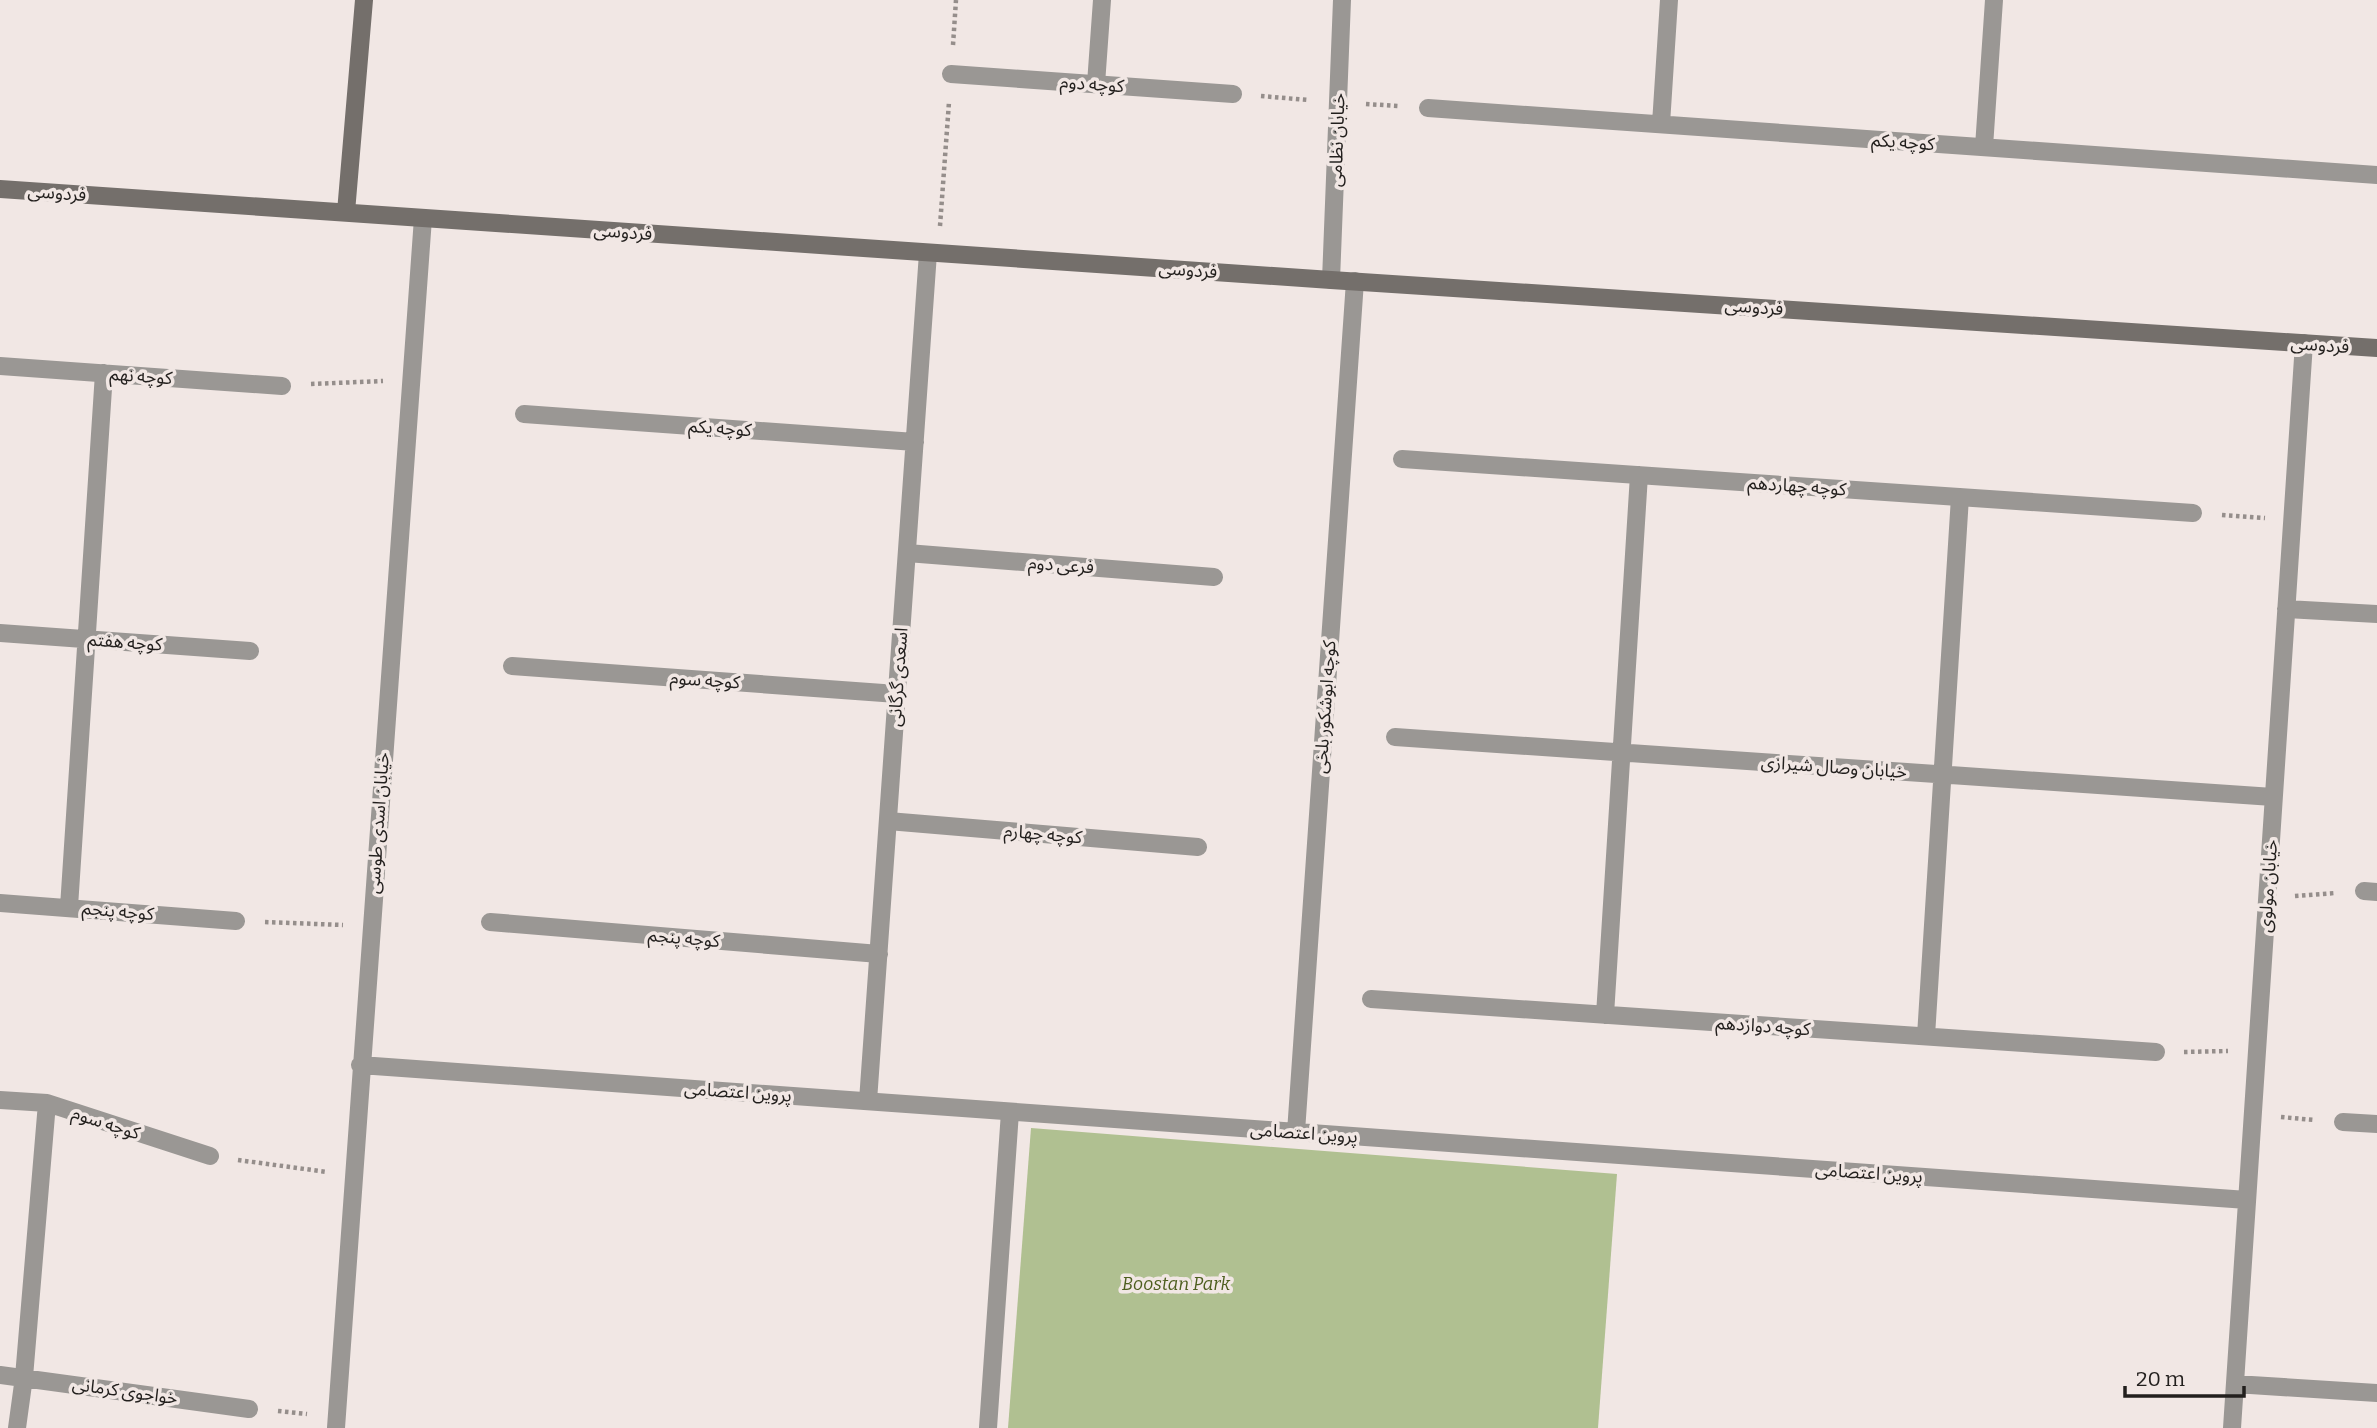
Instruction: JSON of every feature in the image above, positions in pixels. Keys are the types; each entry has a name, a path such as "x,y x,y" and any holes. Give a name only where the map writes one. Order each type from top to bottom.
{"street":[{"path":"346,212 363,0"},
{"path":"1096,84 1102,0"},
{"name":"خیابان نظامی","path":"1331,280 1342,0"},
{"path":"1661,124 1669,0"},
{"path":"1984,147 1994,0"},
{"name":"کوچه دوم","path":"951,74 1233,94"},
{"name":"کوچه یکم","path":"1428,108 2377,175"},
{"name":"فردوسی","path":"0,189 2377,348"},
{"name":"خیابان اسدی طوسی","path":"337,1422 360,1065 423,218"},
{"name":"اسعدی گرگانی","path":"869,1101 915,442 933,253"},
{"name":"کوچه ابوشکور بلخی","path":"1296,1132 1355,281"},
{"name":"خیابان مولوی","path":"2232,1428 2304,343"},
{"name":"کوچه نهم","path":"0,366 282,386"},
{"path":"69,908 104,373"},
{"name":"کوچه یکم","path":"524,414 915,442"},
{"name":"کوچه چهاردهم","path":"1402,459 2193,513"},
{"path":"1605,1015 1639,475"},
{"path":"1926,1036 1961,497"},
{"name":"فرعی دوم","path":"907,553 1214,577"},
{"path":"2286,609 2377,614"},
{"name":"کوچه هفتم","path":"0,633 250,651"},
{"name":"کوچه سوم","path":"512,666 897,694"},
{"name":"خیابان وصال شیرازی","path":"1395,737 2273,797"},
{"name":"کوچه چهارم","path":"888,821 1198,847"},
{"name":"کوچه پنجم","path":"0,903 236,921"},
{"name":"کوچه پنجم","path":"490,922 879,954"},
{"name":"کوچه دوازدهم","path":"1371,999 2155,1052"},
{"name":"پروین اعتصامی","path":"360,1065 2247,1200"},
{"name":"کوچه سوم","path":"0,1100 47,1103 209,1156"},
{"path":"17,1428 24,1377 47,1103"},
{"path":"988,1428 1010,1112"},
{"path":"2343,1122 2377,1124"},
{"name":"خواجوی کرمانی","path":"0,1375 249,1409"},
{"path":"2235,1384 2377,1392"}],"path":[{"path":"933,253 956,0"},
{"path":"282,386 411,380"},
{"path":"2193,513 2292,520"},
{"path":"2267,898 2370,892"},
{"path":"236,921 371,927"},
{"path":"2155,1052 2257,1051"},
{"path":"2252,1115 2343,1122"},
{"path":"209,1156 353,1176"},
{"path":"249,1409 337,1422"}],"green space":[{"name":"Boostan Park","path":"1031,1128 1617,1174 1598,1428 1008,1428"}]}
